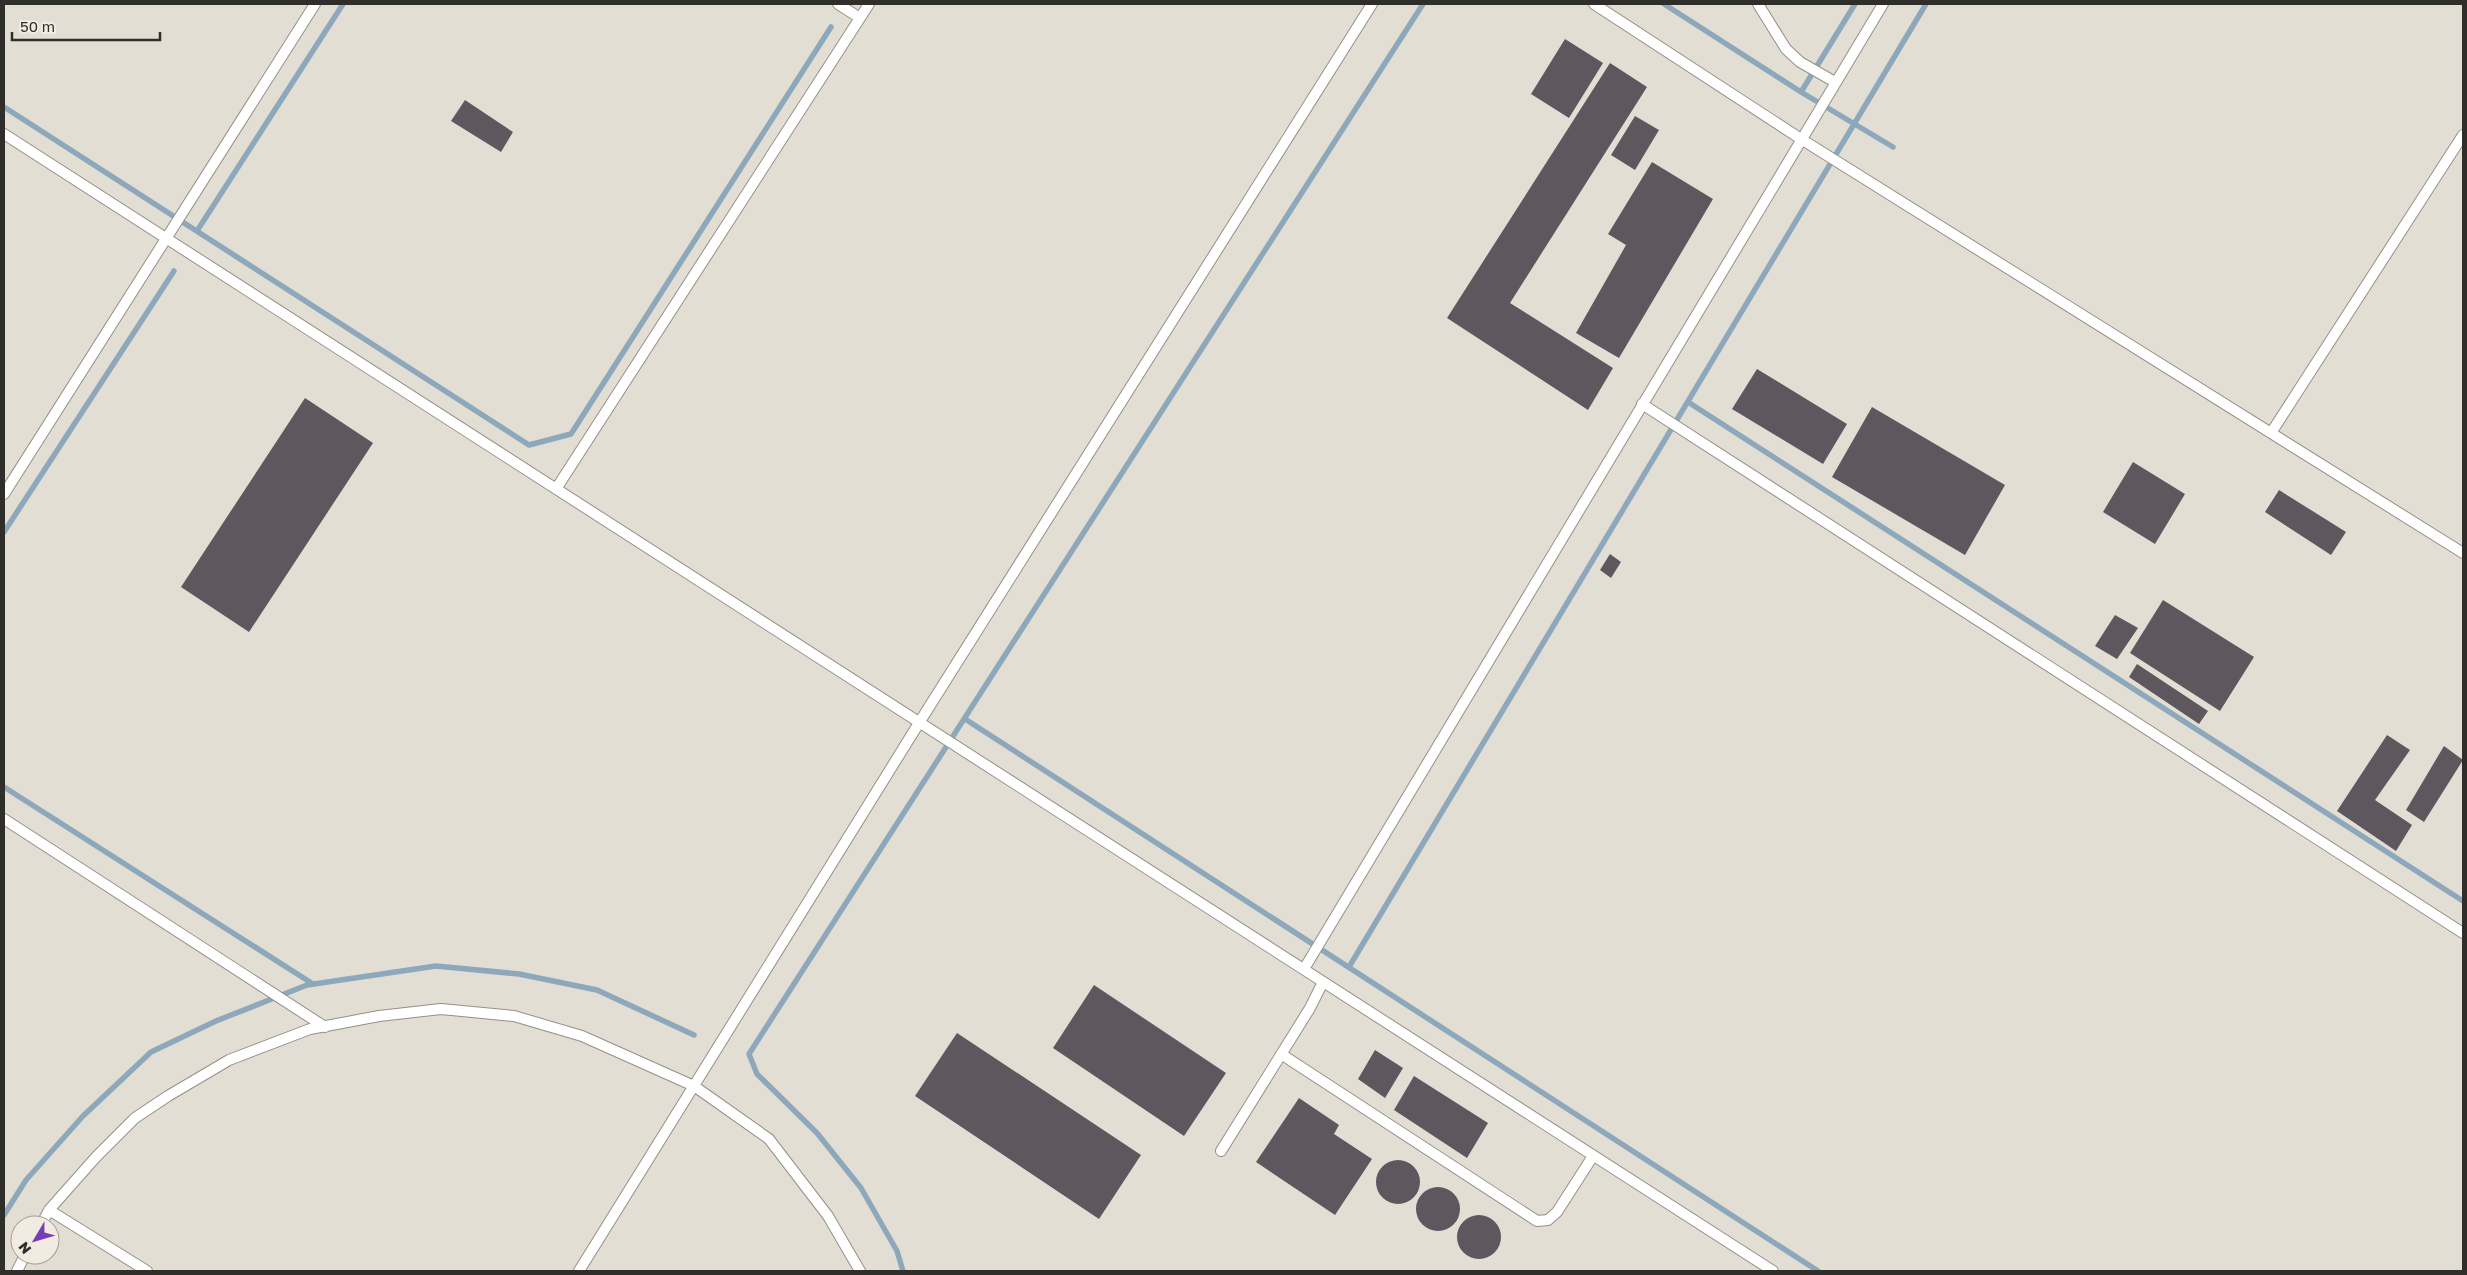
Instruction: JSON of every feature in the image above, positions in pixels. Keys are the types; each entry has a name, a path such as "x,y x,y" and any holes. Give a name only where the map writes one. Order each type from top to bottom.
{"lane":[{"path":"4,494 315,4"},
{"path":"838,4 860,18"},
{"path":"556,489 869,4"},
{"path":"579,1271 919,723 1372,4"},
{"path":"1594,4 1801,139 2463,553"},
{"path":"1759,4 1786,49 1800,62 1835,82"},
{"path":"1304,970 1883,4"},
{"path":"4,134 1773,1271"},
{"path":"2271,433 2463,135"},
{"path":"1642,404 2463,933"},
{"path":"4,819 325,1026"},
{"path":"1222,1151 1323,982"},
{"path":"46,1215 96,1157 135,1118 229,1060 310,1029 379,1016 441,1009 514,1016 582,1036 694,1086 769,1138 828,1216 860,1271"},
{"path":"1281,1054 1537,1221 1548,1220 1557,1212 1593,1156"},
{"path":"49,1210 146,1271"}],"building":[{"path":"1565,39 1603,63 1569,118 1531,94"},
{"path":"1610,63 1647,87 1510,303 1613,368 1588,410 1447,318"},
{"path":"465,100 513,132 501,152 451,121"},
{"path":"1635,116 1659,130 1635,170 1611,155"},
{"path":"1652,162 1713,199 1619,358 1576,333 1626,245 1608,234"},
{"path":"1757,369 1847,424 1823,464 1732,409"},
{"path":"305,398 373,443 249,632 181,587"},
{"path":"1872,407 2005,485 1965,555 1832,477"},
{"path":"2133,462 2185,494 2155,544 2103,512"},
{"path":"2279,490 2346,532 2331,555 2265,512"},
{"path":"1610,554 1621,562 1611,578 1600,570"},
{"path":"2163,600 2254,657 2220,711 2130,653"},
{"path":"2115,615 2138,628 2117,659 2095,646"},
{"path":"2137,664 2208,711 2199,724 2129,677"},
{"path":"2387,735 2410,750 2375,800 2412,825 2396,851 2337,811"},
{"path":"2444,746 2463,760 2424,822 2406,810"},
{"path":"1094,985 1226,1073 1184,1136 1053,1048"},
{"path":"957,1033 1141,1155 1099,1219 915,1096"},
{"path":"1375,1050 1403,1068 1385,1098 1358,1079"},
{"path":"1414,1076 1488,1123 1467,1158 1394,1110"},
{"path":"1299,1098 1339,1125 1334,1134 1372,1159 1335,1215 1256,1162"},
{"path":"1394,1160 1402,1160 1414,1166 1420,1182 1414,1198 1402,1204 1394,1204 1382,1198 1376,1186 1376,1178 1382,1166"},
{"path":"1434,1187 1442,1187 1454,1193 1460,1209 1454,1225 1442,1231 1434,1231 1422,1225 1416,1213 1416,1205 1422,1193"},
{"path":"1475,1215 1483,1215 1495,1221 1501,1237 1495,1253 1483,1259 1475,1259 1463,1253 1457,1241 1457,1233 1463,1221"}],"waterway":[{"path":"197,231 343,4"},
{"path":"903,1271 897,1251 861,1188 817,1133 757,1074 749,1054 1423,4"},
{"path":"1664,4 1801,92 1893,147"},
{"path":"1801,92 1855,4"},
{"path":"1349,967 1926,4"},
{"path":"4,107 529,445 571,434 831,27"},
{"path":"4,532 174,271"},
{"path":"1688,402 2463,901"},
{"path":"965,719 1818,1271"},
{"path":"4,787 313,984"},
{"path":"4,1215 26,1180 83,1116 151,1052 216,1021 307,985 436,966 519,974 597,990 694,1035"}]}
